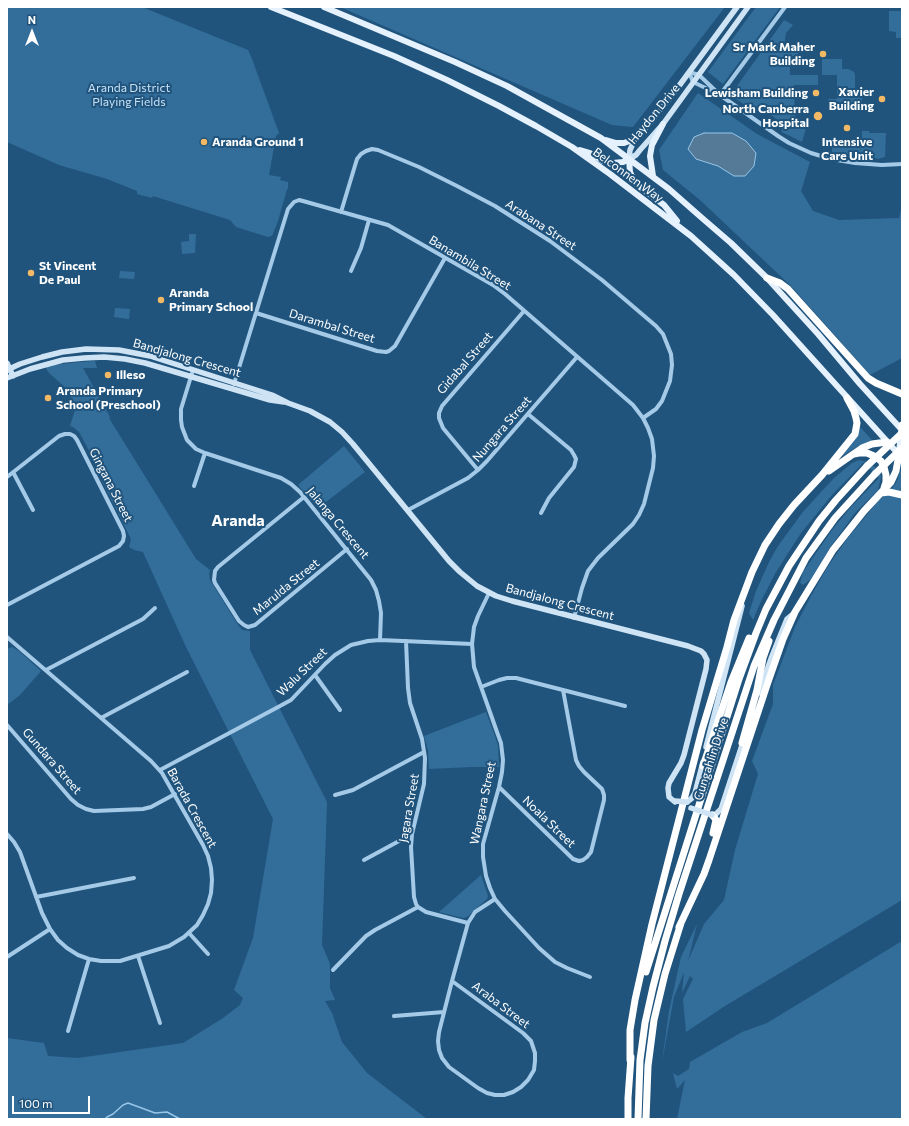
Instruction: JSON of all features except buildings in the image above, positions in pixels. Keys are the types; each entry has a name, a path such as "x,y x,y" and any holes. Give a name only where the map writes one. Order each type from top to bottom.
{"highway":[{"path":"767,278 788,289 868,378 902,394"},
{"path":"628,1119 630,1030 635,1000 670,850 702,730 734,620 752,572 765,545 794,505 822,475 852,438 857,423 856,416 847,398"},
{"path":"902,425 902,430"},
{"path":"822,475 857,450 869,445 887,442"},
{"path":"679,927 706,867 766,685 795,612 833,550 864,510 894,478 901,446"},
{"name":"Gungahlin Drive","path":"630,1060 639,1004 651,956 742,672 756,633 777,587 819,521 867,466 901,446"},
{"name":"Gungahlin Drive","path":"638,1119 643,1038 653,987 665,941 756,659 799,570 814,547 835,518 901,446"},
{"path":"847,458 854,454 864,453 872,455 879,460 884,467 886,475 886,482 882,492"},
{"path":"882,492 902,495"},
{"path":"703,766 738,665 764,604 777,587"},
{"path":"741,749 757,690 763,658 774,620"},
{"path":"646,1119 648,1066 654,1020 665,974 679,927 706,859 716,823 715,818 712,815"}],"main road":[{"name":"Belconnen Way","path":"272,7 394,56 447,80 499,106 572,147 683,229 734,275 773,315 887,442 901,446"},
{"name":"Belconnen Way","path":"324,7 455,62 507,86 601,138 653,176 731,243 767,278 902,430"},
{"path":"653,176 650,156 652,145 663,124"},
{"path":"601,138 616,143 624,143 635,139"},
{"path":"572,147 603,161 613,163 623,162 629,159 630,172 635,183 664,205 683,229"},
{"path":"887,442 901,446 902,430"}],"street":[{"name":"Haydon Drive","path":"629,159 630,150 635,139 650,123 737,7"},
{"name":"Haydon Drive","path":"629,159 636,155 663,124 748,7"},
{"path":"720,95 786,7"},
{"path":"689,72 699,74 720,95"},
{"path":"689,72 693,82 720,95 778,136 811,153 831,159 855,163 882,165 902,164"},
{"name":"Arabana Street","path":"341,212 357,159 361,154 372,149 378,150 419,167 457,186 501,210 550,241 608,284 663,334 668,344 672,365 670,382 662,401 656,409 643,418"},
{"name":"Banambila Street","path":"232,389 288,209 290,205 299,200 388,225 493,285 633,405 643,418 652,439 654,456 652,474 644,504 633,524 598,558 588,572 574,618"},
{"path":"350,271 361,248 369,220"},
{"name":"Darambal Street","path":"256,313 381,352 389,351 395,346 445,258"},
{"name":"Gidabal Street","path":"478,470 443,428 439,418 439,413 442,406 524,311"},
{"name":"Bandjalong Crescent","path":"8,367 62,352 86,349 119,350 150,356 272,395 324,418 342,432 449,561 477,586 489,593 512,601 701,651 707,662 706,669 684,755 681,764 669,783 668,795 675,802 688,805 712,815"},
{"name":"Bandjalong Crescent","path":"7,378 30,369 63,360 104,357 145,363 270,400 288,403"},
{"name":"Nungara Street","path":"408,510 468,478 487,462 577,357"},
{"path":"8,367 13,376"},
{"name":"Jalanga Crescent","path":"193,370 181,409 180,420 187,440 196,450 205,454 281,478 291,484 304,497 371,580 376,590 381,613 380,640"},
{"path":"528,414 571,450 576,459 574,467 549,498 541,513"},
{"name":"Gingana Street","path":"7,477 61,435 70,434 74,436 123,531 124,536 123,541 119,546 7,605"},
{"path":"194,486 205,454"},
{"path":"13,472 33,510"},
{"name":"Marulda Street","path":"304,497 215,571 215,583 239,621 248,627 255,625 347,549"},
{"name":"Wangara Street","path":"489,593 474,627 472,644 474,667 501,743 503,760 499,787 483,844 483,857 486,876 495,899 549,958 567,968 590,977"},
{"path":"688,805 694,793 703,766 706,748 744,594"},
{"path":"46,670 143,620 155,608"},
{"path":"712,815 716,814 722,809 772,656 787,619 795,612"},
{"path":"7,645 9,639"},
{"name":"Barada Crescent","path":"7,834 20,852 42,913 50,929 58,940 67,948 78,955 89,959 114,962 169,946 189,933 203,915 208,904 212,880 208,856 175,794 160,770 9,639"},
{"name":"Walu Street","path":"160,770 296,696 334,655 345,648 362,642 380,640 472,644"},
{"name":"Jagara Street","path":"406,641 410,703 422,739 426,771 412,834 411,847 414,897 418,907"},
{"path":"101,718 188,672"},
{"path":"315,675 340,710"},
{"path":"480,687 503,679 516,678 625,706"},
{"name":"Noala Street","path":"499,787 571,857 579,860 587,858 591,852 604,795 602,789 584,772 576,760 563,690"},
{"name":"Gundara Street","path":"7,725 71,798 78,805 86,809 94,811 143,809 151,807 175,794"},
{"path":"335,795 353,790 424,752"},
{"path":"364,860 412,834"},
{"path":"36,897 134,878"},
{"name":"Araba Street","path":"452,981 526,1035 531,1041 535,1061 534,1070 528,1080 513,1092 504,1095 495,1095 486,1093 478,1088 450,1068 442,1058 438,1041 444,1012 452,981 468,923 475,912 495,899"},
{"path":"333,970 366,936 418,907 426,912 468,923"},
{"path":"7,957 50,929"},
{"path":"189,933 208,954"},
{"path":"138,956 160,1023"},
{"path":"68,1031 89,959"},
{"path":"394,1016 444,1012"}],"green space":[{"name":"Aranda District Playing Fields","path":"7,7 142,7 248,50 279,133 276,136 269,175 281,177 280,180 288,182 288,189 272,236 268,237 236,227 230,220 153,196 152,198 137,194 137,191 107,179 59,165 7,142"},
{"path":"340,7 725,7 633,127 612,125"},
{"path":"756,7 780,7 723,84 708,72"},
{"path":"889,11 902,11 902,38 896,38 896,32 889,31"},
{"path":"784,20 793,25 786,33 783,51 798,53 798,56 790,56 790,75 818,75 818,85 794,85 795,122 806,122 802,142 782,132 782,123 764,110 752,110 732,96 732,93"},
{"path":"822,59 842,59 842,69 848,69 854,72 855,89 862,93 862,106 828,106 828,99 837,99 837,75 822,75"},
{"path":"698,93 757,134 810,162 801,191 813,211 839,220 899,218 902,205 902,358 870,375 791,286 700,200 663,170 659,150"},
{"path":"862,131 869,131 869,133 886,133 885,157 878,159 869,156 848,156 832,153 832,142 862,141"},
{"path":"189,234 196,234 195,253 182,254 181,242 189,241"},
{"path":"120,271 135,272 134,279 119,278"},
{"path":"115,308 130,309 129,319 114,317"},
{"path":"95,361 97,368 83,368 110,417 109,418 196,559 210,570 210,580 238,625 242,630 250,631 250,650 327,802 322,945 330,964 330,988 335,1000 325,1001 332,1013 342,1042 367,1073 427,1119 7,1119 7,1038 44,1043 48,1056 78,1058 183,1043 223,1018 240,1005 243,998 234,990 253,938 273,819 186,647 143,552 129,547 131,539 98,473 99,469 79,432 70,426 76,407 67,389 48,372 45,366"},
{"path":"860,427 872,440 858,446 843,456 842,455 858,433"},
{"path":"344,446 365,472 318,508 298,485"},
{"path":"859,460 868,462 880,473 881,477 878,490 855,513 831,546 811,579 803,585 800,583 803,572 832,530 851,507 879,478 864,462 832,495 801,533 776,572 753,620 749,613 756,591 778,546 802,513 834,478 852,463"},
{"path":"901,470 902,492 891,489 896,483"},
{"path":"885,495 892,495 902,499 902,900 725,1006 686,1032 683,999 693,979 690,976 682,993 684,972 674,997 662,1062 669,1011 681,957 697,924 688,961 704,924 724,900 735,850 758,774 752,761 773,704 773,685 795,627 828,566 847,539 879,500"},
{"path":"12,647 19,651 41,671 20,695 7,705 7,649"},
{"path":"486,712 498,746 499,767 429,769 428,750 424,736"},
{"path":"481,875 488,896 487,899 467,917 464,918 439,912"},
{"path":"902,941 902,1119 677,1119 685,1080 677,1089 673,1073 678,1076 689,1069 690,1062 742,1032 767,1023"}],"shaded area":[{"path":"704,133 732,133 746,141 756,153 754,166 745,176 734,176 718,166 696,159 688,149 694,137"}],"waterway":[{"path":"105,1119 123,1105 128,1103 155,1113 167,1112 180,1119"}],"place":[{"name":"Sr Mark Maher Building","path":"823,54"},
{"name":"Lewisham Building","path":"816,93"},
{"name":"Xavier Building","path":"882,99"},
{"name":"North Canberra Hospital","path":"818,116"},
{"name":"Intensive Care Unit","path":"847,128"},
{"name":"Aranda Ground 1","path":"204,142"},
{"name":"St Vincent De Paul","path":"31,273"},
{"name":"Aranda Primary School","path":"161,300"},
{"name":"Illeso","path":"108,375"},
{"name":"Aranda Primary School (Preschool)","path":"48,398"}],"district":[{"name":"Aranda","path":"238,521"}]}
